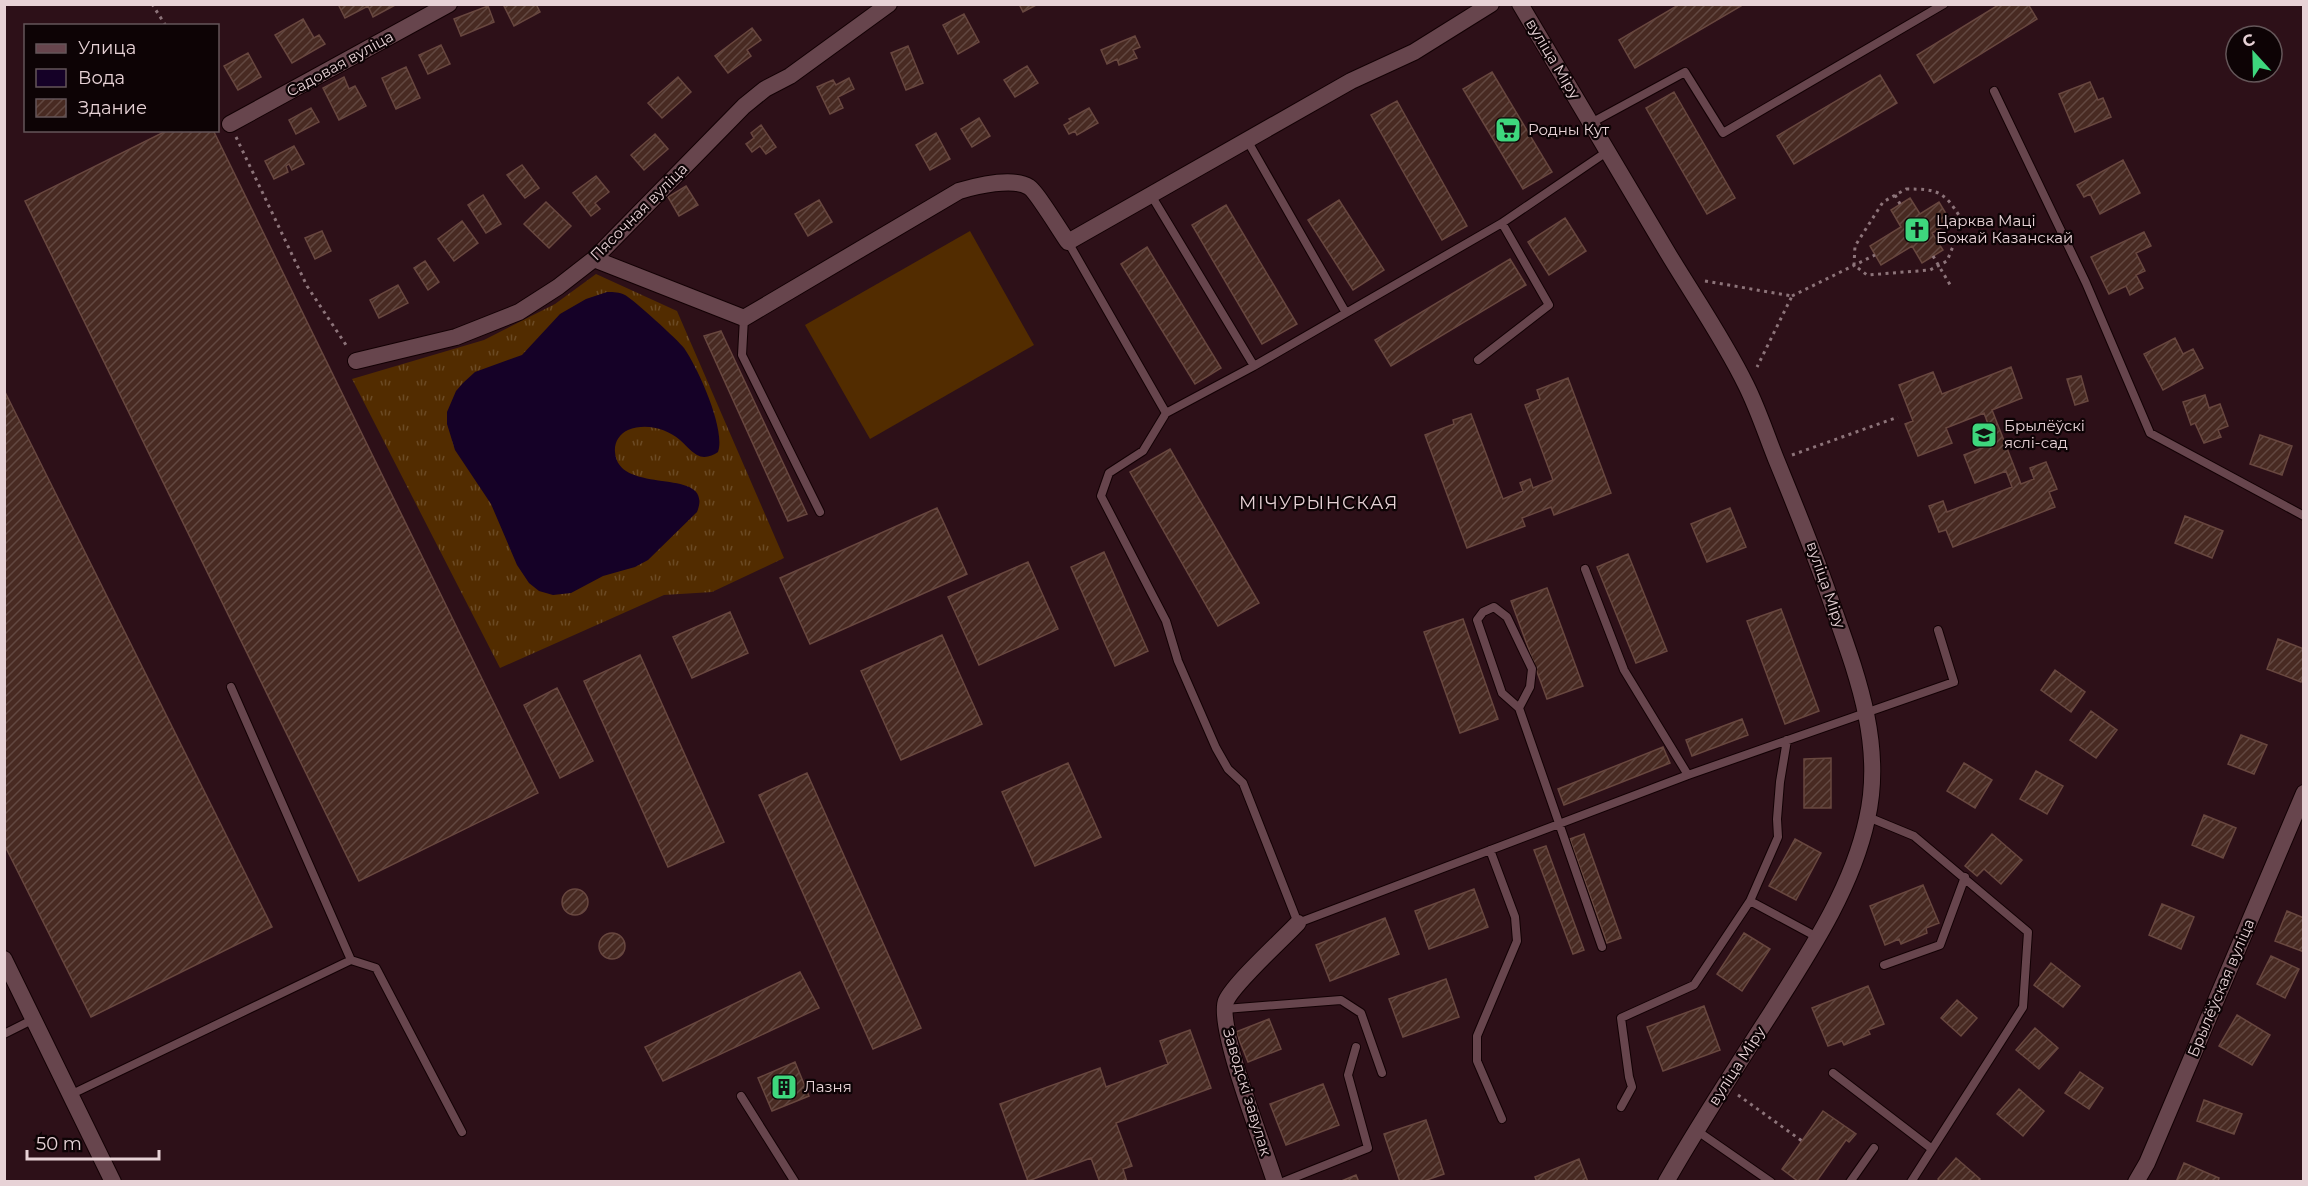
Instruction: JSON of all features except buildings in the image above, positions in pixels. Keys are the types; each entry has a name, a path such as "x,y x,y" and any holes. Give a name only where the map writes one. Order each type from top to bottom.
{"street":[{"name":"Садовая вуліца","path":"230,124 449,4"},
{"name":"Пясочная вуліца","path":"357,361 456,337 519,312 558,287 594,259 744,106 765,89 790,76 889,4"},
{"path":"594,259 744,318 959,191 975,186 1015,183 1030,187 1068,242 1351,81 1414,52 1491,4"},
{"name":"вуліца Міру","path":"1520,4 1719,335 1747,387 1809,535 1860,683 1867,711 1873,763 1868,817 1860,848 1831,912 1795,975 1696,1130 1666,1182"},
{"name":"Брылёўская вуліца","path":"2136,1182 2147,1164 2304,794"},
{"name":"Заводскі завулак","path":"1275,1182 1242,1085 1227,1032 1224,1009 1232,991 1299,923"},
{"path":"4,959 72,1094 113,1182"}],"lane":[{"path":"1591,123 1685,72 1723,133 1944,4"},
{"path":"1994,91 2086,283 2150,433 2304,516"},
{"path":"1247,140 1346,313"},
{"path":"1608,151 1502,223 1254,366 1166,413 1143,451 1109,473 1101,496 1166,621 1178,661 1216,748 1228,769 1243,783 1299,923 1688,775 1954,682 1938,630"},
{"path":"1151,195 1254,366"},
{"path":"1478,360 1549,305 1502,223"},
{"path":"1068,242 1166,413"},
{"path":"744,318 742,355 820,512"},
{"path":"1585,569 1624,670 1688,775"},
{"path":"1519,708 1530,687 1532,669 1507,617 1494,607 1483,612 1477,620 1502,693 1519,708 1602,947"},
{"path":"231,687 351,960"},
{"path":"1621,1107 1632,1087 1621,1018 1694,985 1750,901 1778,837 1780,782 1787,740"},
{"path":"1868,817 1914,837 1965,877 2028,932 2023,1007 1911,1182"},
{"path":"1490,850 1515,916 1517,941 1477,1036 1477,1061 1502,1119"},
{"path":"1884,965 1940,945 1965,877"},
{"path":"1750,901 1817,937"},
{"path":"72,1094 351,960 376,968 462,1132"},
{"path":"1224,1009 1341,1000 1360,1013 1382,1073"},
{"path":"4,1034 34,1019"},
{"path":"1283,1182 1368,1148 1348,1075 1356,1047"},
{"path":"1833,1073 1932,1149"},
{"path":"741,1096 795,1182"},
{"path":"1696,1130 1772,1182"},
{"path":"1850,1182 1874,1148"}],"path":[{"path":"152,4 165,24"},
{"path":"230,124 307,286 357,361"},
{"path":"1906,189 1927,189 1948,197 1960,217 1956,239 1947,261 1930,270 1868,275 1854,265 1855,246 1883,202 1906,189"},
{"path":"1895,195 1900,204"},
{"path":"1683,277 1792,296 1875,255"},
{"path":"1933,256 1952,288"},
{"path":"1747,387 1792,296"},
{"path":"1785,458 1898,417"},
{"path":"1725,1085 1802,1141"}],"green space":[{"path":"970,231 1034,345 870,439 805,325"},
{"path":"596,274 677,311 784,558 712,592 664,595 500,668 352,379 484,340 555,304"}],"water":[{"path":"607,292 621,293 630,298 684,348 709,399 718,429 718,452 702,457 692,452 674,436 655,428 635,428 622,434 615,445 620,466 632,474 647,479 680,484 693,489 699,498 697,512 648,560 635,567 603,576 571,593 553,595 539,591 529,583 517,565 491,504 455,450 447,424 447,412 456,391 475,372 522,355 560,314 586,299"}],"place":[{"name":"Родны Кут","path":"1508,130"},
{"name":"Царква Маці Божай Казанскай","path":"1917,230"},
{"name":"Брылёўскі яслі-сад","path":"1984,435"},
{"name":"Лазня","path":"784,1087"}],"district":[{"name":"МІЧУРЫНСКАЯ","path":"1319,503"}]}
